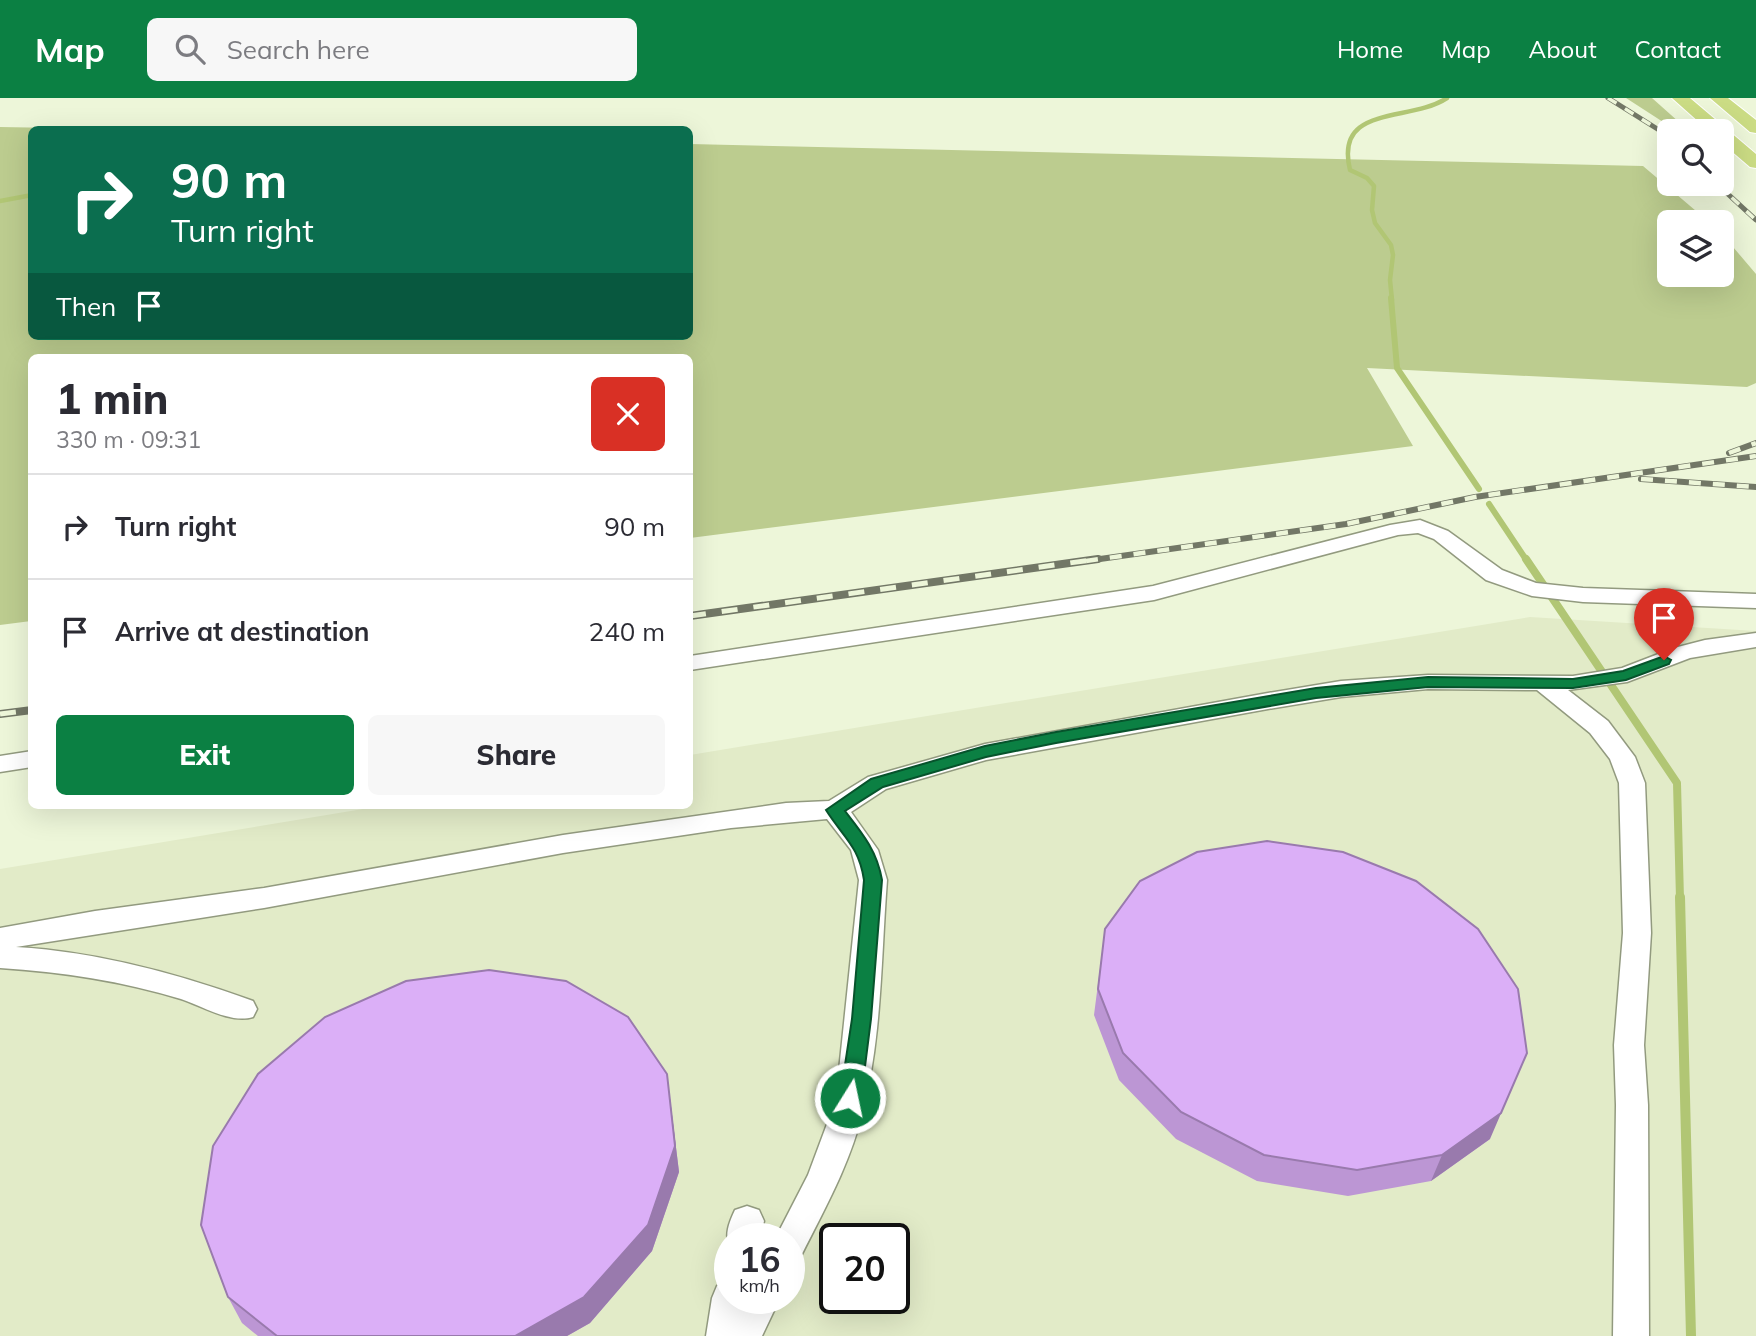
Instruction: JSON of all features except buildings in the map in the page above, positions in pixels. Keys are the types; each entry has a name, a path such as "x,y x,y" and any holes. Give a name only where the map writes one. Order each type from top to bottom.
{"main road":[{"path":"1680,98 1705,119"},
{"path":"1718,98 1756,128"},
{"path":"1734,144 1756,163"}],"lane":[{"path":"693,663 1154,593 1397,529 1420,526 1441,535 1494,575 1532,589 1583,595 1756,601"},
{"path":"0,939 95,922 264,898 563,844 772,813 834,810 877,783 985,752 1056,737 1385,684 1573,683 1626,675 1682,653 1756,640"},
{"path":"1543,683 1599,727 1622,757 1632,783 1637,933 1629,1045 1632,1105 1631,1336"},
{"path":"0,764 28,760"},
{"path":"800,1223 823,1178 846,1116 862,1019 873,880 863,845 834,810"},
{"path":"0,957 43,959 150,977 242,1009"},
{"path":"724,1336 727,1314"},
{"path":"743,1336 754,1314"}],"shaded area":[{"path":"1530,617 1756,631 1756,1336 0,1336 0,869 363,809 693,809 693,755"}],"green space":[{"path":"1626,98 1652,98 1676,119 1658,119"},
{"path":"0,127 28,127 28,340 693,340 693,144 1643,166 1657,178 1657,196 1678,196 1695,210 1657,210 1657,287 1734,287 1734,248 1756,274 1756,383 1747,387 1367,368 1413,446 693,538 693,354 28,354 28,621 0,625"}],"waterway":[{"path":"1392,300 1390,280 1393,255 1391,245 1375,223 1372,210 1374,186 1367,178 1350,170 1348,149 1353,134 1364,125 1431,106 1447,98"},
{"path":"0,201 28,196"},
{"path":"1391,298 1397,368 1479,489"},
{"path":"1489,504 1527,561"},
{"path":"1526,559 1677,783 1680,899"},
{"path":"1680,897 1691,1336"}],"railway":[{"path":"1608,98 1657,129"},
{"path":"1730,196 1756,220"},
{"path":"1729,453 1756,443"},
{"path":"1086,561 1346,524 1475,497 1756,456"},
{"path":"1641,479 1756,487"},
{"path":"693,616 1098,559"},
{"path":"0,714 28,710"}],"route":[{"path":"850,1098 862,1019 873,880 863,845 834,810 860,792 877,783 985,752 1056,737 1316,693 1385,684 1428,682 1573,683 1626,675 1645,670 1664,660"}]}
